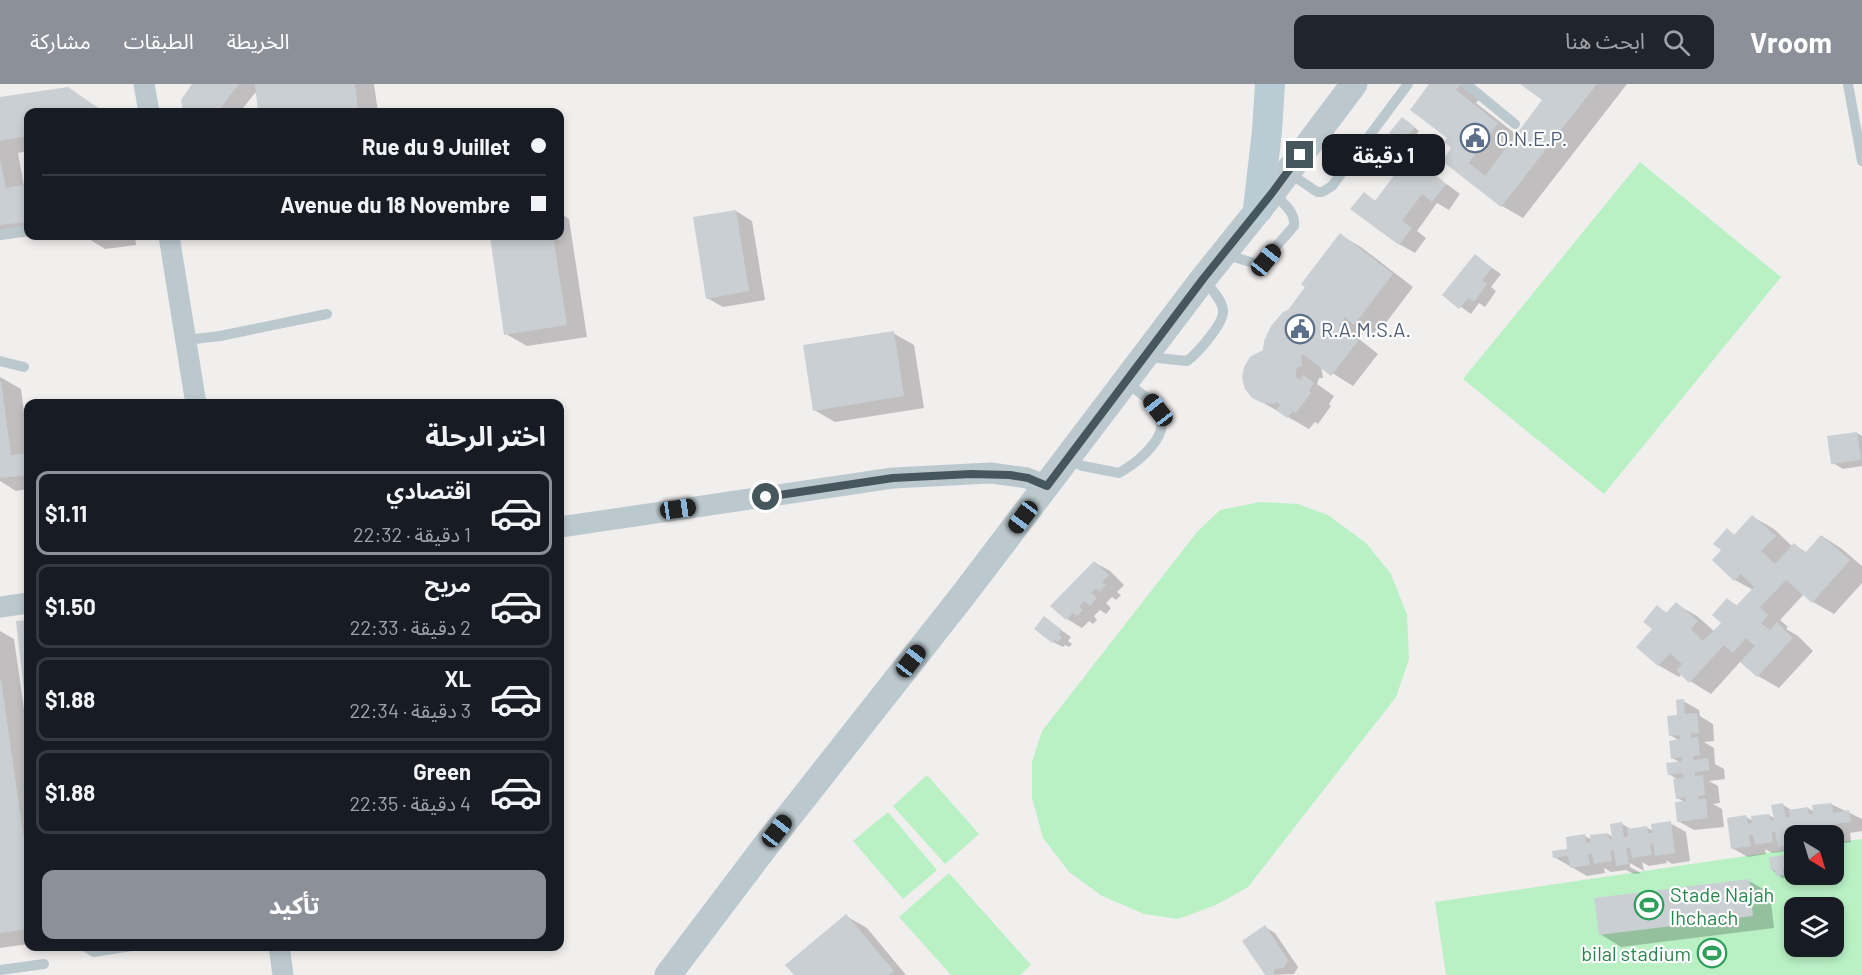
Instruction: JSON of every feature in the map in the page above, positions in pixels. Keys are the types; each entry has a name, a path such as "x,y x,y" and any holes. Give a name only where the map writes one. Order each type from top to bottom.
{"main road":[{"path":"1270,84 1266,150 1273,191"}],"street":[{"path":"144,84 148,108"},
{"path":"668,975 764,848 964,594 1354,84"},
{"path":"170,240 195,399"},
{"path":"564,525 893,478 991,473 1028,478 1047,486"},
{"path":"0,607 24,604"},
{"path":"280,951 283,975"}],"lane":[{"path":"1273,191 1322,192 1332,186 1408,84"},
{"path":"1466,84 1515,124"},
{"path":"1848,84 1862,161"},
{"path":"1223,254 1260,265 1294,226 1295,220 1273,191"},
{"path":"0,235 24,231"},
{"path":"1145,357 1187,361 1196,354 1222,318 1224,310 1203,279"},
{"path":"186,340 220,336 327,314"},
{"path":"0,362 24,368"},
{"path":"1067,460 1083,466 1119,473 1139,461 1149,450 1163,424 1162,418 1150,400 1126,383"},
{"path":"0,970 44,964"}],"green space":[{"path":"1640,162 1781,277 1604,494 1463,379"},
{"path":"1260,502 1298,504 1328,515 1366,543 1391,574 1407,615 1409,659 1396,697 1248,887 1216,905 1178,919 1144,914 1102,896 1069,872 1043,838 1032,798 1032,762 1042,731 1197,532 1220,510"},
{"path":"927,775 979,834 945,864 893,806"},
{"path":"888,812 937,870 903,899 853,841"},
{"name":"Stade Najah Ihchach","path":"1862,839 1862,975 1446,975 1435,902 1784,850 1784,885 1844,885 1844,841"},
{"path":"949,873 1031,965 1020,975 951,975 899,917"}],"building":[{"path":"192,84 239,84 221,108 182,108 181,100"},
{"path":"255,84 355,84 358,108 258,108"},
{"path":"1429,84 1461,84 1456,90 1498,123 1469,163 1485,176 1542,100 1520,84 1597,84 1501,207 1442,161 1451,148 1444,142 1447,138 1410,110"},
{"path":"68,87 98,108 24,108 24,137 0,141 0,97"},
{"path":"1402,117 1415,127 1402,143 1389,133"},
{"path":"1398,149 1446,184 1432,202 1422,194 1402,221 1412,228 1399,245 1350,209 1364,192 1375,201 1395,174 1385,166"},
{"path":"0,159 6,188 24,185 24,222 0,225"},
{"path":"736,210 749,291 706,299 693,217"},
{"path":"1340,233 1393,274 1354,325 1345,317 1339,325 1358,341 1331,376 1301,355 1302,366 1296,370 1296,377 1300,380 1303,375 1314,383 1309,391 1311,393 1296,413 1293,411 1287,418 1276,410 1280,405 1277,402 1262,403 1252,398 1245,389 1242,378 1244,367 1250,357 1263,350 1264,341 1271,326 1283,312 1288,310 1305,287 1301,284"},
{"path":"491,240 554,240 567,325 504,335"},
{"path":"1475,254 1492,268 1482,280 1487,284 1474,302 1468,298 1459,309 1442,295"},
{"path":"894,331 904,396 813,411 803,345"},
{"path":"0,382 11,455 24,453 24,475 0,478"},
{"path":"1857,432 1861,460 1831,464 1827,436"},
{"path":"1752,515 1776,536 1761,551 1775,564 1794,543 1805,553 1821,535 1850,560 1812,603 1786,580 1760,607 1768,615 1761,623 1770,630 1777,622 1793,638 1757,677 1740,662 1755,646 1746,638 1733,653 1724,645 1689,683 1676,670 1682,664 1670,653 1658,666 1636,647 1652,629 1643,622 1657,605 1666,613 1676,602 1698,621 1691,629 1703,641 1721,623 1712,615 1727,598 1736,606 1754,587 1741,574 1734,581 1712,560 1721,550 1713,544 1727,528 1734,535"},
{"path":"1094,561 1109,575 1102,582 1106,585 1100,592 1096,589 1091,593 1097,598 1090,606 1084,601 1079,607 1083,610 1077,616 1073,613 1066,620 1050,606"},
{"path":"1044,616 1062,630 1059,634 1062,637 1058,642 1055,640 1052,643 1034,629"},
{"path":"24,620 24,691 16,621"},
{"path":"1,679 24,840 24,930 0,933"},
{"path":"1684,699 1685,714 1697,713 1699,733 1691,734 1691,738 1698,737 1700,755 1693,756 1694,760 1708,758 1710,770 1695,772 1695,776 1703,775 1705,795 1698,796 1698,799 1706,799 1708,818 1677,822 1675,802 1686,801 1686,797 1676,799 1673,779 1684,778 1683,773 1668,775 1666,763 1682,761 1682,757 1671,759 1669,741 1680,739 1679,735 1669,736 1667,716 1677,715 1676,700"},
{"path":"1783,803 1786,818 1790,817 1788,810 1808,807 1809,814 1813,814 1812,805 1832,803 1833,813 1849,810 1851,822 1835,825 1784,825 1784,846 1778,847 1775,831 1772,832 1773,842 1755,845 1753,835 1749,835 1751,846 1731,849 1727,818 1746,815 1748,824 1752,823 1751,816 1769,814 1770,820 1774,820 1771,805"},
{"path":"1671,821 1675,853 1655,856 1653,844 1650,845 1652,855 1632,858 1630,848 1626,848 1629,864 1616,866 1614,850 1610,851 1612,861 1594,864 1592,854 1588,854 1590,865 1570,868 1568,856 1553,858 1552,851 1567,849 1566,837 1585,834 1586,843 1591,842 1590,835 1608,833 1609,839 1612,839 1610,824 1622,822 1624,837 1628,836 1627,829 1647,826 1648,833 1652,833 1651,824"},
{"path":"1784,855 1784,875 1776,876 1775,870 1771,871 1769,857"},
{"path":"1749,879 1753,916 1599,935 1594,898"},
{"path":"846,914 894,971 889,975 794,975 785,965"},
{"path":"1265,925 1288,960 1284,968 1275,969 1273,975 1265,975 1242,941"}],"place":[{"name":"O.N.E.P.","path":"1475,138"},
{"name":"R.A.M.S.A.","path":"1300,329"},
{"name":"Stade Najah Ihchach","path":"1649,905"},
{"name":"bilal stadium","path":"1712,953"}],"route":[{"path":"766,497 893,478 991,473 1028,478 1047,486 1300,155"}]}
